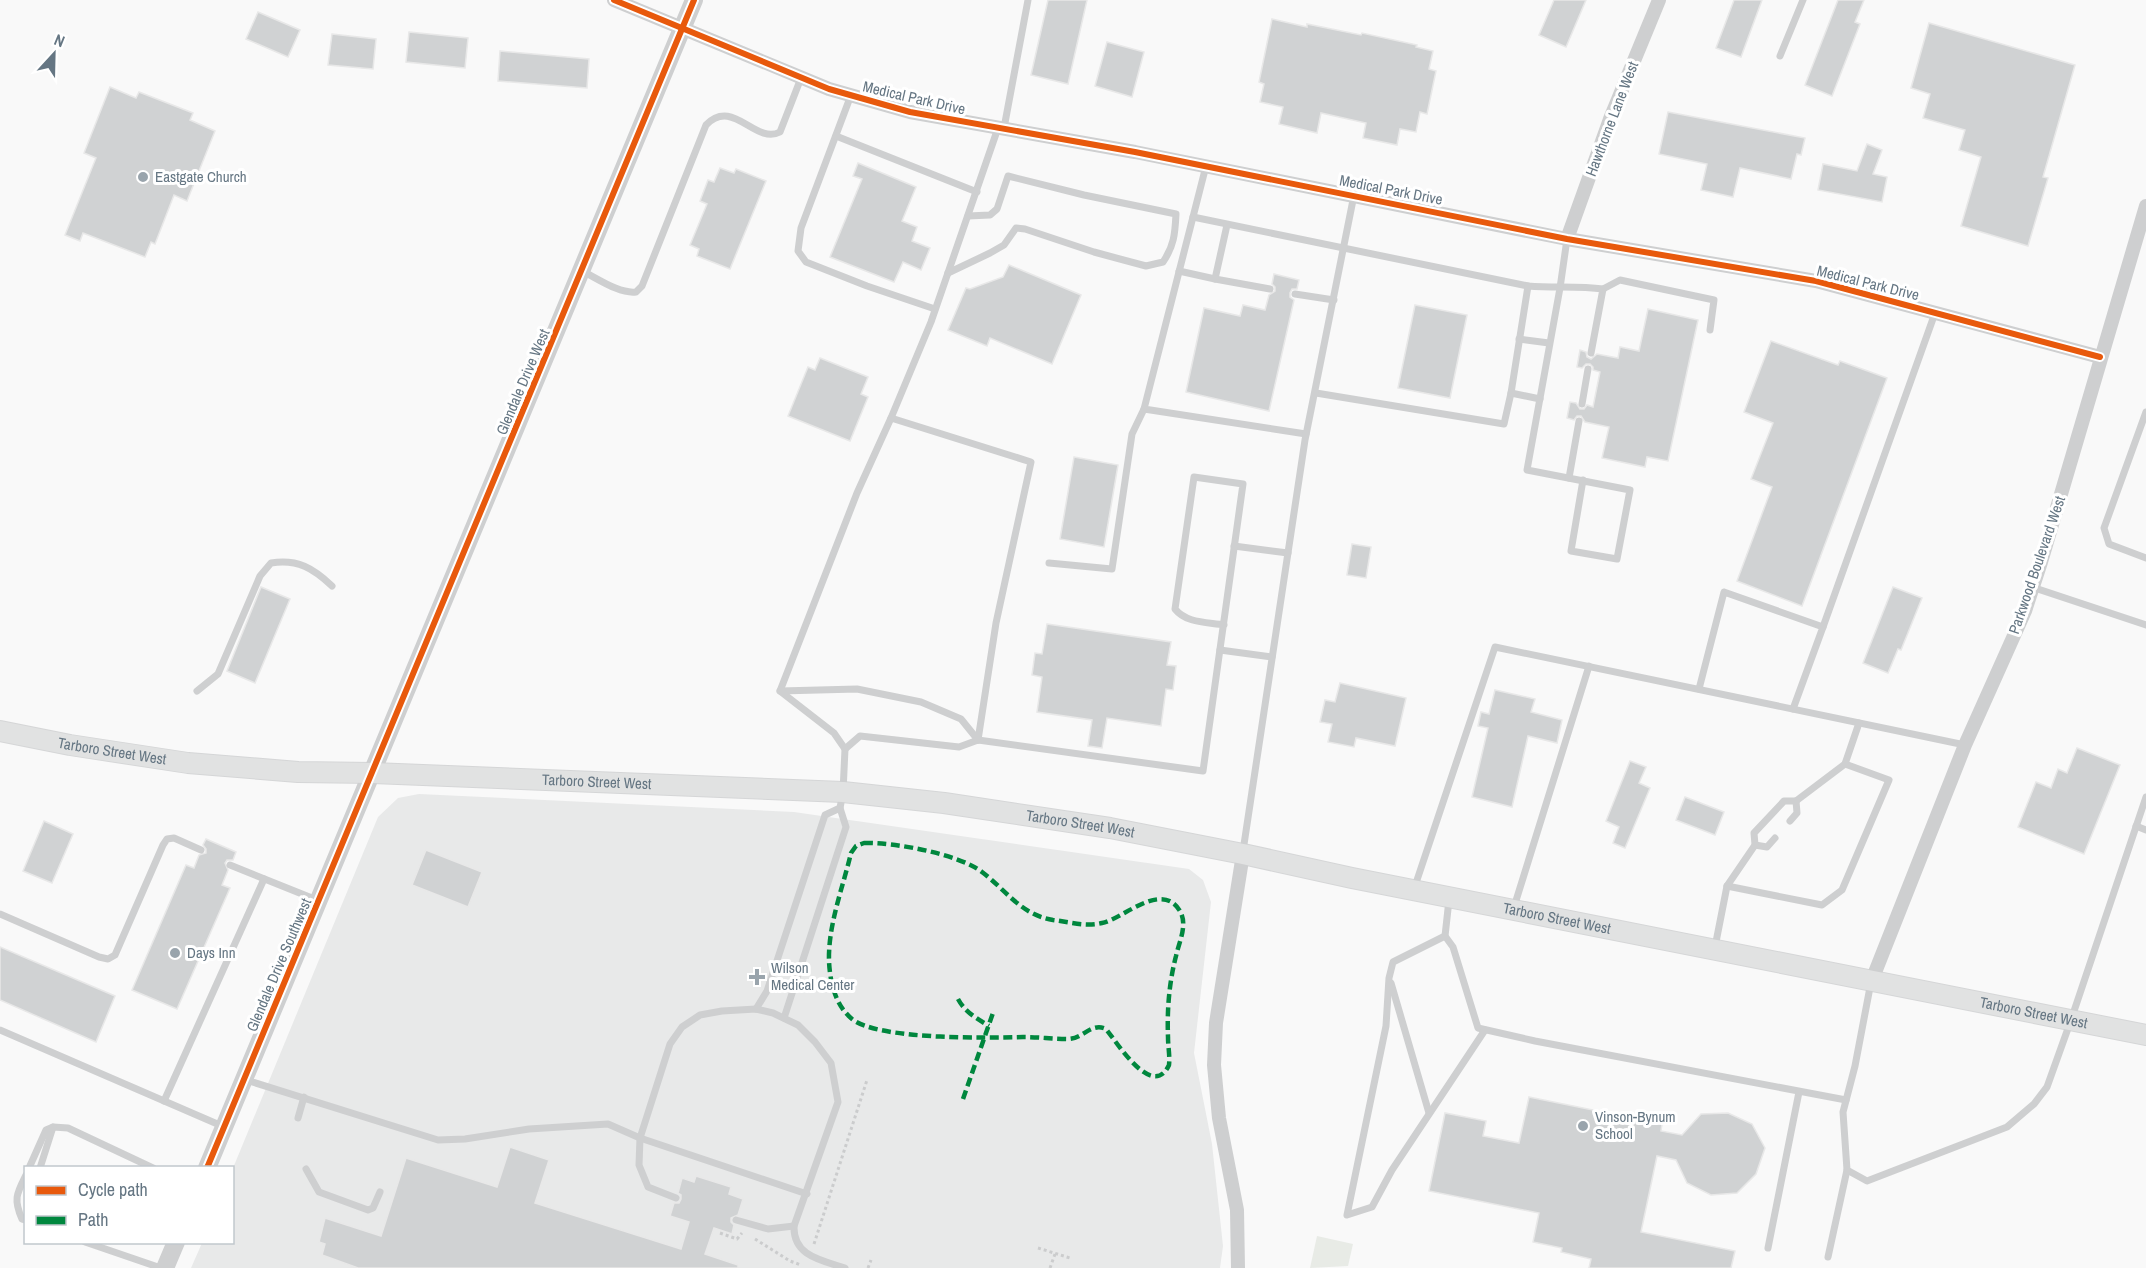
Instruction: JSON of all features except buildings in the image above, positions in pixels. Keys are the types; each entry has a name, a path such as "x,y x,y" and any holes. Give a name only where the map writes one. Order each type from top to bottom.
{"main road":[{"name":"Tarboro Street West","path":"0,732 188,763 298,772 373,772 841,800 1033,815 1243,854 1413,890 2146,1035"}],"street":[{"name":"Medical Park Drive","path":"614,0 801,77 851,95 910,112 1206,166 1567,238 1816,281 2100,357"},
{"name":"Glendale Drive West","path":"373,772 694,0"},
{"name":"Hawthorne Lane West","path":"1567,238 1610,119 1659,0"},
{"name":"Parkwood Boulevard West","path":"1872,980 1965,745 2025,610 2146,206"},
{"name":"Glendale Drive Southwest","path":"207,1166 373,772"},
{"path":"1238,1268 1237,1210 1219,1118 1214,1065 1215,1023 1243,854"},
{"path":"163,1268 175,1244"}],"lane":[{"path":"780,691 857,493 891,418 935,309 1001,128 1028,0"},
{"path":"1779,56 1803,0"},
{"path":"582,271 629,293 636,292 642,286 706,125 714,117 723,114 766,133 780,132 801,77"},
{"path":"851,95 801,228 798,251 806,261 867,286 935,309"},
{"path":"836,136 976,192"},
{"path":"1049,563 1112,569 1132,434 1144,409 1206,166"},
{"path":"948,273 1004,244 1016,228 1146,266 1162,262 1171,250 1176,214 1008,176 997,208 990,215 969,216"},
{"path":"1243,854 1306,434 1354,195"},
{"path":"1193,217 1528,286 1560,288 1580,286 1603,289 1620,280 1714,300 1710,330"},
{"path":"1215,279 1227,225"},
{"path":"1567,238 1527,470 1582,480 1630,490 1617,559 1571,551 1582,480"},
{"path":"1179,271 1270,290"},
{"path":"1316,393 1504,424 1528,286"},
{"path":"1591,353 1603,289"},
{"path":"1296,294 1334,300"},
{"path":"1793,709 1935,312"},
{"path":"1519,339 1550,343"},
{"path":"1582,404 1588,369"},
{"path":"1511,393 1540,399"},
{"path":"1144,409 1306,434"},
{"path":"2146,412 2104,528 2109,544 2146,558"},
{"path":"891,418 1031,462 996,623 978,740"},
{"path":"1569,478 1579,421"},
{"path":"845,749 860,736 959,747 978,740 1203,771 1224,625 1243,484 1194,477 1175,609 1180,616 1189,619 1224,625"},
{"path":"1234,546 1288,553"},
{"path":"197,692 218,674 260,576 271,563 288,561 316,571 332,586"},
{"path":"2032,587 2146,625"},
{"path":"1699,689 1724,592 1823,627"},
{"path":"1413,890 1496,647 1965,745"},
{"path":"1220,650 1272,657"},
{"path":"1514,910 1589,666"},
{"path":"780,691 857,689 921,702 961,719 978,740"},
{"path":"780,691 834,733 845,749 841,800 846,827 784,1018"},
{"path":"1714,949 1727,886 1755,845 1754,833 1784,801 1796,801 1845,764 1859,723"},
{"path":"1727,886 1822,905 1842,890 1889,780 1845,764"},
{"path":"1847,1170 1867,1180 2007,1127 2034,1104 2047,1087 2146,797"},
{"path":"756,1009 767,991 825,815 841,800"},
{"path":"1790,821 1797,813 1796,801"},
{"path":"2136,826 2146,830"},
{"path":"0,914 108,959 116,955 167,839 174,838 201,850"},
{"path":"1755,845 1767,847 1775,838"},
{"path":"230,865 319,901"},
{"path":"164,1101 264,879"},
{"path":"1449,897 1444,936 1453,947 1478,1028 1535,1041 1846,1100"},
{"path":"1444,936 1394,962 1389,978 1386,1026 1347,1215 1372,1207 1392,1170 1485,1030"},
{"path":"1389,978 1429,1113"},
{"path":"1828,1257 1847,1170 1843,1112 1856,1066 1872,980"},
{"path":"676,1198 648,1187 639,1165 640,1138 670,1044 682,1027 700,1015 756,1009 784,1018 798,1025 831,1063 838,1102 794,1226 793,1238 810,1256 845,1268"},
{"path":"0,1030 224,1127"},
{"path":"244,1079 438,1140 465,1139 529,1129 608,1124 640,1138 807,1194"},
{"path":"1768,1248 1799,1092"},
{"path":"298,1118 304,1098"},
{"path":"40,1166 53,1127"},
{"path":"29,1166 46,1130 53,1127 68,1128 151,1166"},
{"path":"306,1169 319,1192 368,1210 373,1208 380,1192"},
{"path":"24,1179 16,1197 18,1209 24,1220"},
{"path":"736,1220 768,1229 794,1226"},
{"path":"90,1244 163,1268"},
{"path":"111,1252 112,1244"}],"path":[{"path":"720,1233 737,1239 743,1232 790,1261 806,1267 867,1080"},
{"path":"1038,1248 1070,1258"},
{"path":"1050,1268 1055,1254"},
{"path":"868,1268 871,1260"}],"shaded area":[{"name":"Wilson Medical Center","path":"419,794 794,812 1189,869 1203,880 1211,902 1194,1053 1212,1144 1223,1246 1220,1268 191,1268 202,1244 234,1244 234,1166 378,817 398,798"},
{"path":"1317,1236 1353,1244 1348,1266 1310,1268"}],"marked path":[{"path":"864,843 925,850 958,860 982,872 1014,901 1032,913 1053,920 1096,924 1111,920 1153,900 1163,899 1172,902 1180,911 1183,928 1169,996 1169,1065 1162,1074 1154,1076 1145,1073 1127,1056 1106,1029 1101,1027 1068,1039 959,1037 884,1031 865,1026 852,1019 841,1007 834,993 829,947 833,920 851,853 856,846 864,843"},
{"path":"958,999 967,1011 989,1026"},
{"path":"963,1099 994,1010"}],"cycle path":[{"path":"614,0 829,89 910,112 1135,152 1567,239 1816,281 2100,357"},
{"path":"208,1166 694,0"}],"place":[{"name":"Eastgate Church","path":"143,177"},
{"name":"Days Inn","path":"175,953"},
{"name":"Wilson Medical Center","path":"757,977"},
{"name":"Vinson-Bynum School","path":"1583,1126"}]}
